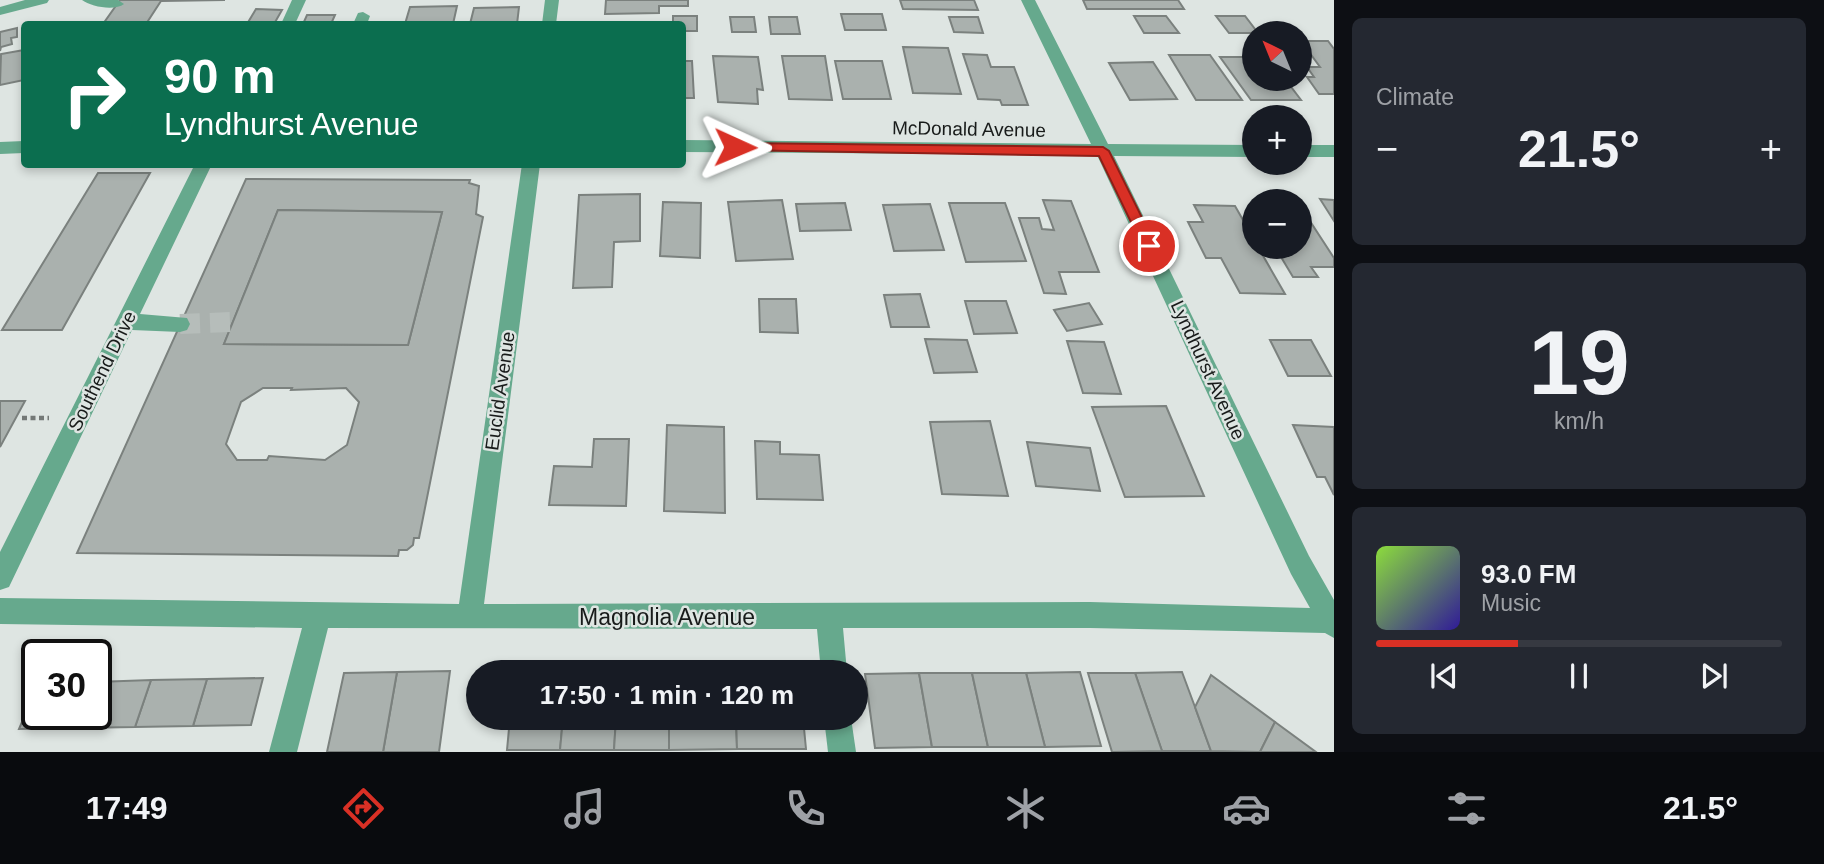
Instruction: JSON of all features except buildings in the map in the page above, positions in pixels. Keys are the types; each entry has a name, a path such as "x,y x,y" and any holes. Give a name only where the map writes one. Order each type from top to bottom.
{"street":[{"path":"0,11 42,0"},
{"path":"89,0 117,4"},
{"path":"289,21 299,0"},
{"path":"549,21 552,0"},
{"name":"Lyndhurst Avenue","path":"1028,0 1300,565 1333,622"},
{"name":"McDonald Avenue","path":"686,146 1242,151"},
{"path":"0,148 21,147"},
{"path":"1312,151 1334,151"},
{"name":"Southend Drive","path":"0,578 202,168"},
{"name":"Euclid Avenue","path":"470,617 530,168"},
{"path":"126,322 180,324"},
{"name":"Magnolia Avenue","path":"0,611 470,617 1079,615 1333,622"},
{"path":"283,752 318,615"},
{"path":"829,617 833,660"},
{"path":"839,730 842,752"}],"tunnel":[{"path":"180,324 233,322"}],"route":[{"path":"735,147 1103,151 1149,246"}]}
